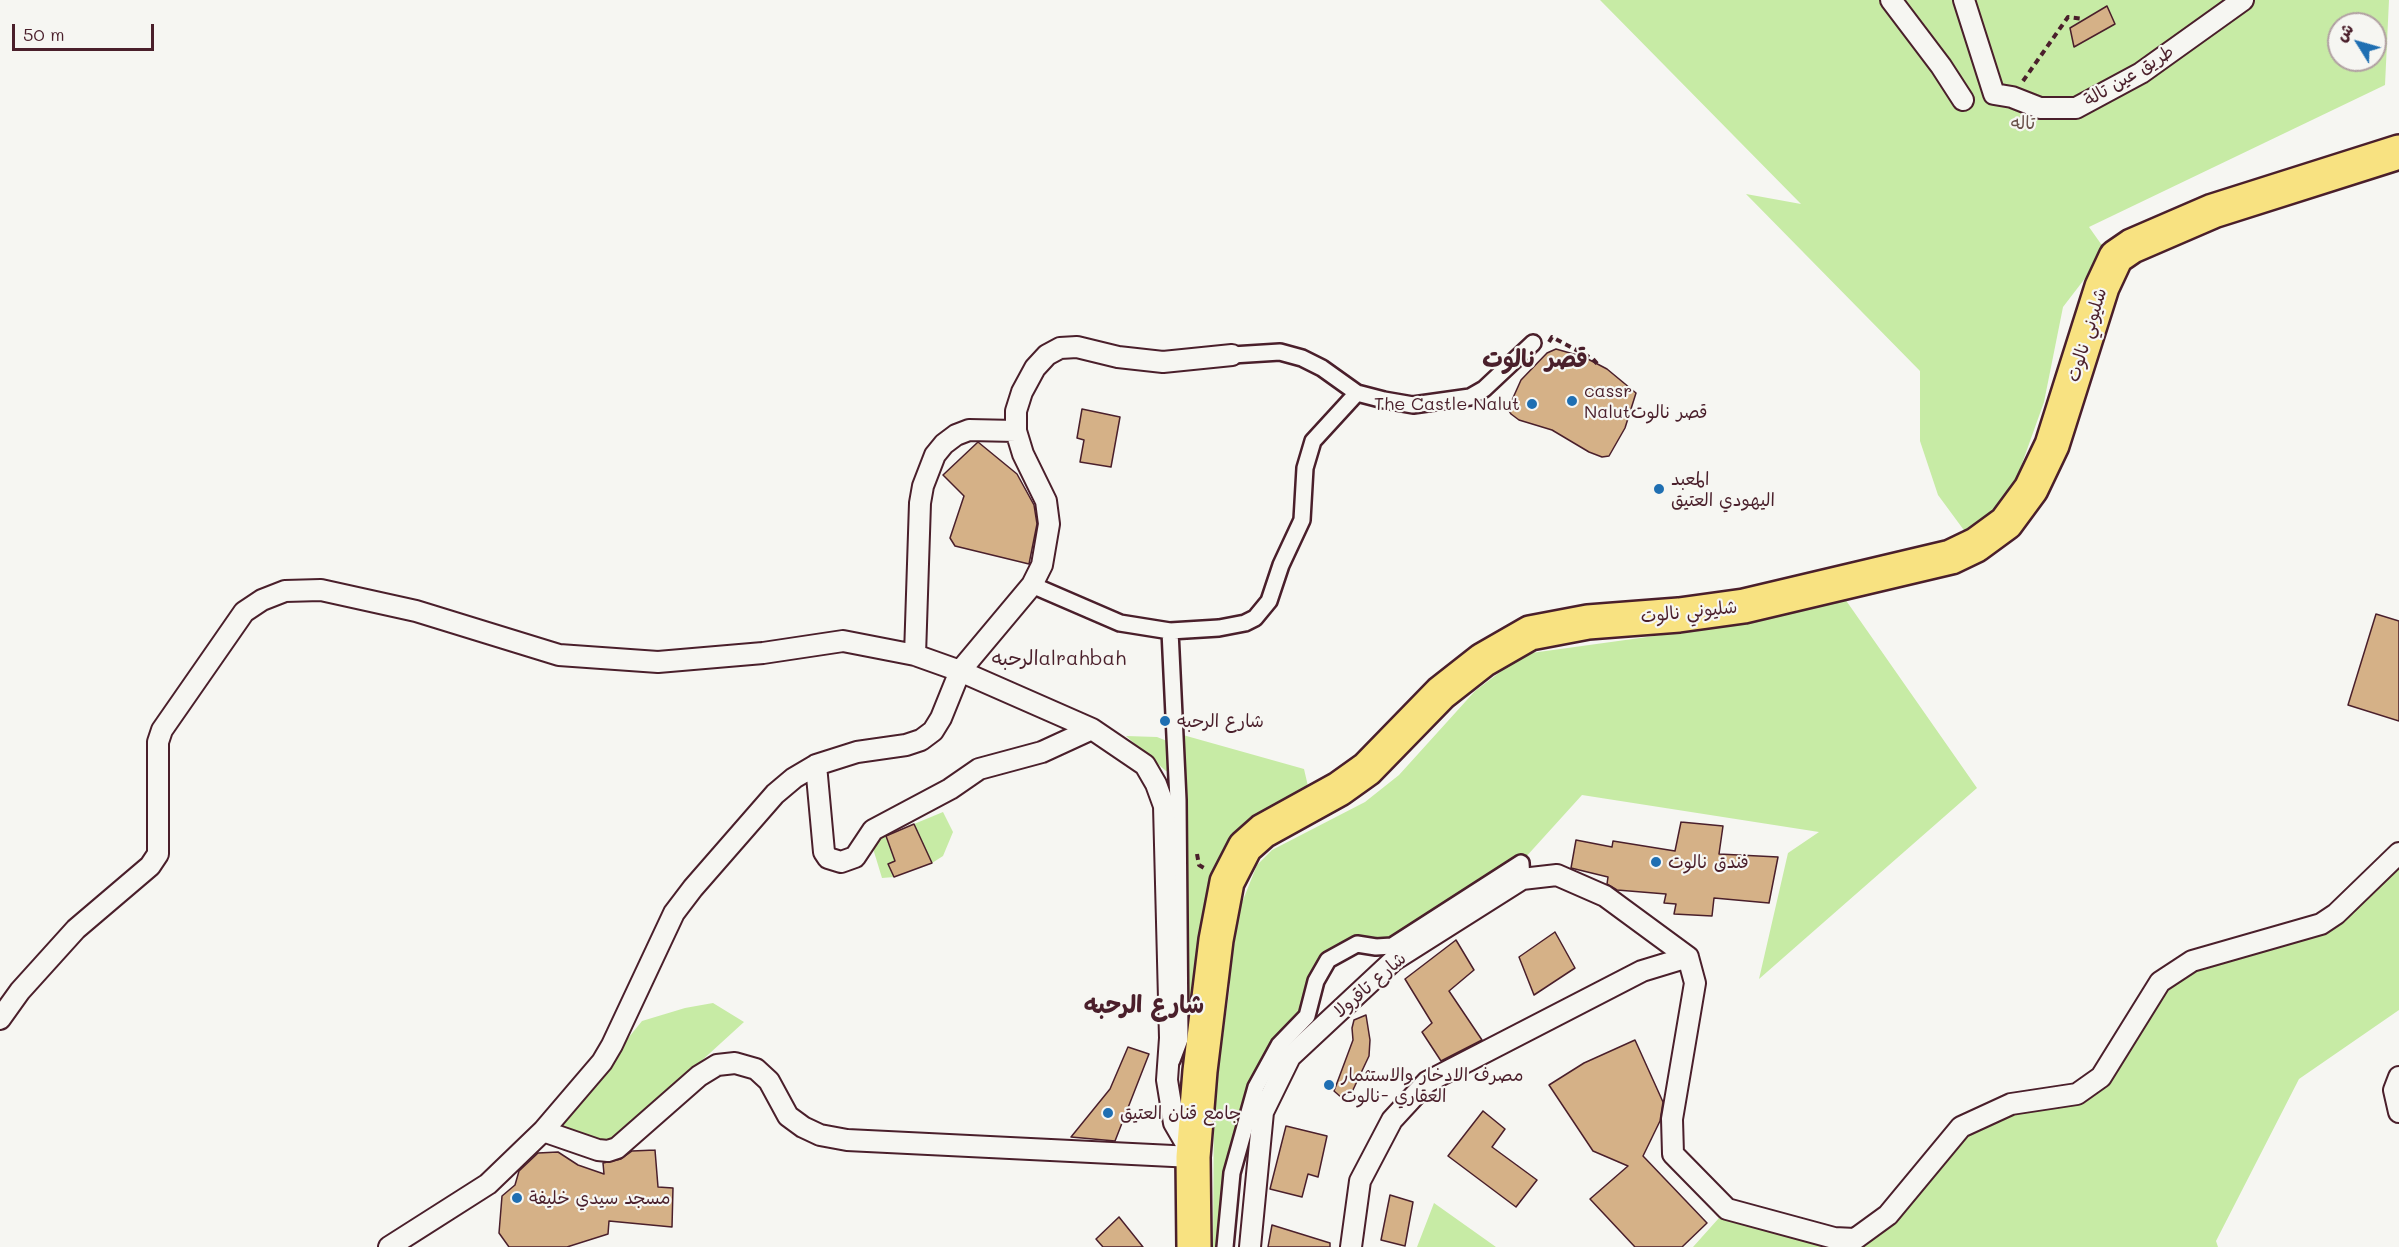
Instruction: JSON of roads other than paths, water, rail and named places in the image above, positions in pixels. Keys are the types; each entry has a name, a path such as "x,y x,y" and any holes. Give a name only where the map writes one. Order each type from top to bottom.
{"highway":[{"name":"شليوني نالوت","path":"1194,1247 1193,1157 1200,1071 1216,940 1227,882 1245,847 1263,831 1339,789 1367,769 1441,693 1484,660 1530,633 1588,622 1679,615 1744,606 1951,557 1976,545 2006,523 2031,489 2052,445 2102,287 2116,257 2132,246 2213,211 2399,152"}],"street":[{"path":"1891,0 1963,100"},
{"name":"طريق عين تالة","path":"1964,0 1994,94 2012,97 2040,108 2076,108 2141,73 2243,0"},
{"path":"388,1247 488,1184 543,1131 602,1062 674,913 775,794 794,778 816,765 846,755 906,745 921,740 933,731 941,718 960,671 1032,585 1042,565 1049,524 1046,501 1023,453 1016,431 1016,411 1022,392 1035,368 1047,355 1060,348 1077,346 1118,357 1163,362 1280,352 1302,358 1322,368 1358,393 1413,405 1470,397 1484,389 1533,343"},
{"path":"1032,585 1120,622 1170,631 1198,631 1245,623 1263,610 1269,601 1281,565 1302,520 1305,468 1313,441 1358,393"},
{"path":"915,655 920,503 934,455 956,435 969,430 1016,431"},
{"path":"0,1019 20,991 76,929 150,866 158,854 158,742 162,730 244,612 262,600 285,591 321,590 416,611 559,655 658,662 762,653 843,641 915,655 960,671 1092,729 1145,765 1156,784 1164,806 1170,1038 1167,1067 1169,1098 1174,1123 1193,1157"},
{"path":"1167,1067 1180,1039 1178,800 1170,631"},
{"path":"816,765 824,852 828,858 841,862 855,857 873,830 950,789 979,769 1042,752 1092,729"},
{"path":"1350,1247 1360,1181 1392,1120 1427,1082 1642,971 1688,957 1695,983 1672,1119 1673,1154 1727,1209 1834,1238 1855,1239 1888,1215 1962,1127 2011,1104 2077,1094 2101,1077 2160,982 2192,961 2321,924 2336,914 2399,853"},
{"path":"1225,1247 1232,1173 1256,1087 1279,1045 1307,1016 1316,981 1328,960 1357,944 1376,947 1392,946 1521,863 1522,879"},
{"name":"شارع تاقرولا","path":"1250,1247 1263,1112 1290,1057 1394,960 1522,879 1557,875 1605,896 1688,957"},
{"path":"543,1131 598,1150 608,1151 617,1148 699,1076 717,1065 735,1063 756,1070 769,1081 788,1116 803,1127 820,1135 847,1140 1193,1157"},
{"path":"2399,1077 2394,1090 2399,1112"}],"place":[{"name":"cassr Nalutقصر نالوت","path":"1572,401"},
{"name":"The Castle Nalut","path":"1532,404"},
{"name":"المعبد اليهودي العتيق","path":"1659,489"},
{"name":"شارع الرحبه","path":"1165,721"},
{"name":"فندق نالوت","path":"1656,862"},
{"name":"مصرف الادخار والاستثمار العقاري -نالوت","path":"1329,1085"},
{"name":"جامع قنان العتيق","path":"1108,1113"},
{"name":"مسجد سيدي خليفة","path":"517,1198"}],"district":[{"name":"قصر نالوت","path":"1535,360"},
{"name":"الرحبهalrahbah","path":"1059,659"},
{"name":"شارع الرحبه","path":"1144,1006"}],"park label":[{"name":"تاله","path":"2023,123"}]}
